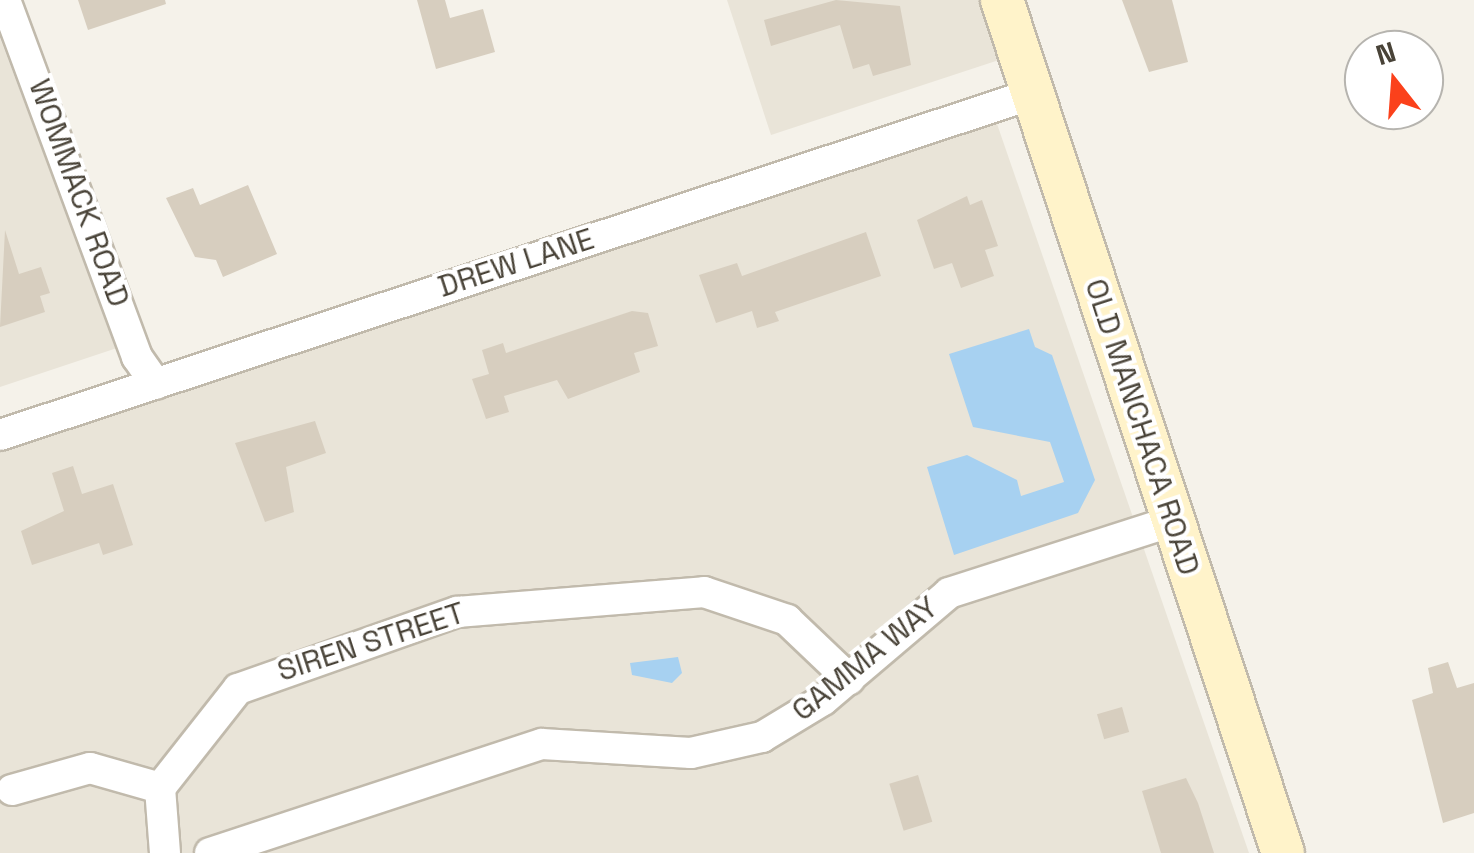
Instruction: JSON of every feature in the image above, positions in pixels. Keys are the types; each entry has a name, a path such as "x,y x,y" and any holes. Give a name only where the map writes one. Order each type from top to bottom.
{"street":[{"name":"WOMMACK ROAD","path":"4,0 138,358 156,384"},
{"name":"OLD MANCHACA ROAD","path":"1002,0 1283,853"},
{"name":"DREW LANE","path":"0,435 1032,94"},
{"name":"GAMMA WAY","path":"210,853 542,744 667,754 727,747 762,737 849,679 949,593 1172,520"},
{"name":"SIREN STREET","path":"160,788 238,689 477,607 677,592 736,598 802,630 849,679"},
{"path":"12,790 90,768 160,788 164,853"}],"shaded area":[{"path":"727,0 985,0 1005,58 771,135"},
{"path":"0,38 117,348 0,387"},
{"path":"996,121 1249,853 0,853 0,449"}],"water":[{"path":"1029,329 1035,347 1052,355 1095,480 1078,513 954,555 927,467 967,455 1017,480 1021,496 1064,482 1050,442 973,427 949,354"},
{"path":"678,657 682,673 672,683 632,675 630,663"}],"building":[{"path":"78,0 165,0 166,4 88,30"},
{"path":"417,0 445,0 450,18 483,9 495,52 436,69"},
{"path":"836,0 900,6 911,65 873,76 869,64 853,69 840,25 771,46 764,20"},
{"path":"1122,0 1172,0 1188,62 1149,72"},
{"path":"248,185 277,254 223,277 216,260 195,257 166,198 193,188 200,205"},
{"path":"967,196 970,205 982,200 998,246 985,250 994,276 961,288 952,263 934,269 917,220"},
{"path":"5,230 19,274 41,267 50,293 40,296 45,312 0,327"},
{"path":"866,232 881,276 775,312 779,321 757,328 752,311 716,323 699,275 737,263 742,276"},
{"path":"632,311 648,313 658,346 634,353 640,372 568,399 557,380 504,396 509,412 486,419 472,379 489,374 482,350 503,343 506,353"},
{"path":"315,421 326,453 286,467 294,512 265,522 235,443"},
{"path":"73,466 82,494 113,484 133,545 103,555 99,543 32,565 21,531 64,511 52,473"},
{"path":"1448,662 1457,688 1474,683 1474,813 1443,823 1412,700 1433,693 1428,668"},
{"path":"1122,707 1129,732 1104,739 1097,714"},
{"path":"918,775 932,822 904,831 889,784"},
{"path":"1186,778 1214,853 1161,853 1142,791"}]}
